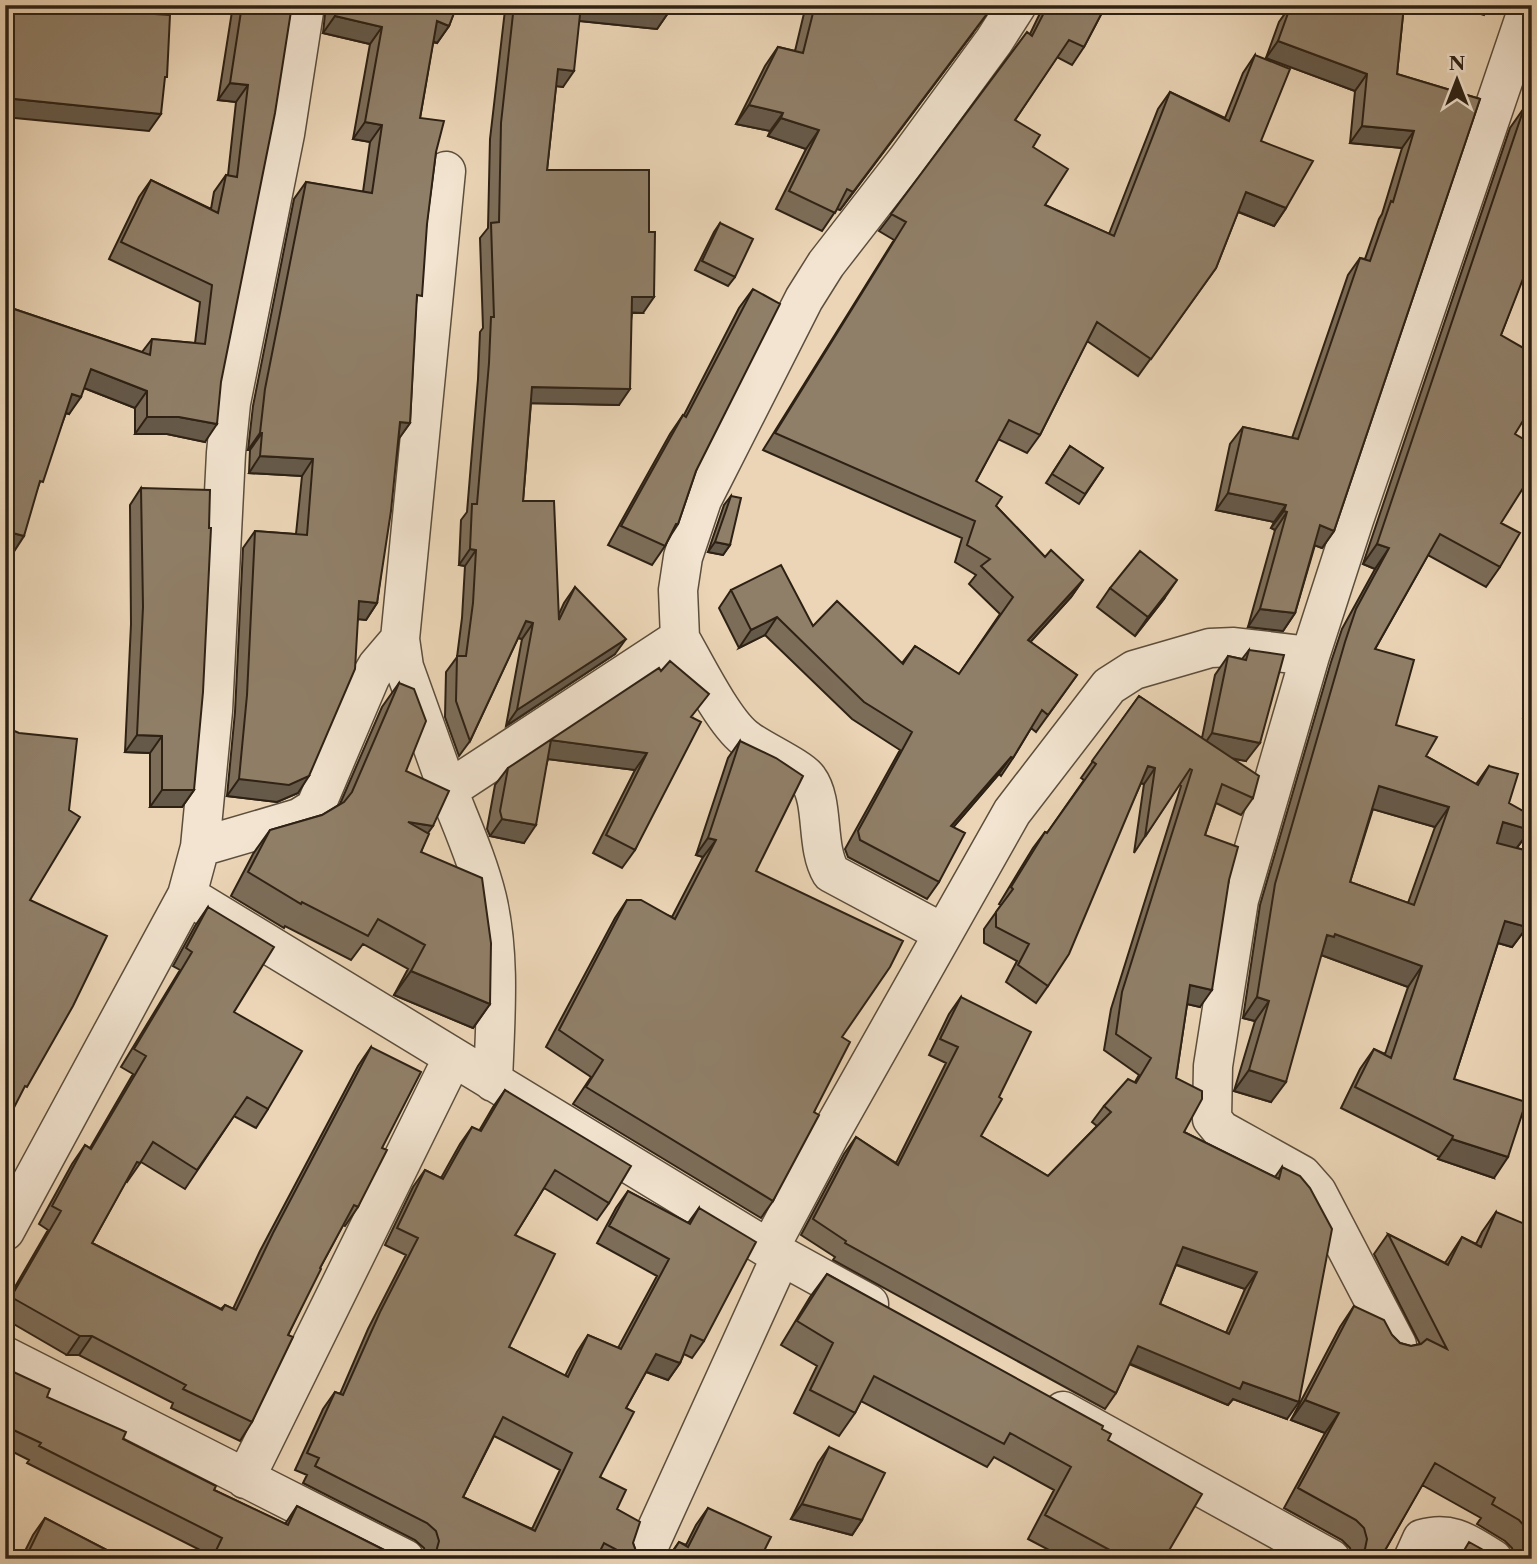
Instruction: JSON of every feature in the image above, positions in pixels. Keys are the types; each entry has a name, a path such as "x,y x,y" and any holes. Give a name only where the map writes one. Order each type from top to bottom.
{"street":[{"path":"5,1231 187,895 200,848 213,710 231,403 275,190 306,5"},
{"path":"943,933 831,873 824,863 814,792 808,777 744,738 729,721 680,638 678,590 683,557 702,500 804,299 826,264 914,150 1017,5"},
{"path":"1397,1345 1317,1192 1302,1175 1221,1130 1212,1119 1213,1066 1239,900 1310,656 1353,520 1529,5"},
{"path":"446,171 400,639 404,667 478,866 493,931 496,1012 493,1082"},
{"path":"448,790 680,638"},
{"path":"200,848 299,818 315,808 370,678 400,639"},
{"path":"643,1559 775,1252 943,933 1012,812 1035,779 1109,686 1133,670 1210,648 1234,647 1310,656"},
{"path":"187,895 775,1252 902,1322"},
{"path":"245,1479 453,1057"},
{"path":"5,1356 405,1559"},
{"path":"1035,1396 1331,1559"},
{"path":"1413,1559 1422,1539 1436,1535 1454,1536 1493,1559"}],"building":[{"path":"5,5 96,5 94,10 170,15 167,77 161,114 5,98"},
{"path":"242,5 292,5 275,113 221,382 217,424 179,417 147,417 147,391 91,369 81,397 72,394 43,482 40,481 24,536 5,531 5,399 8,387 5,387 5,306 150,355 152,339 205,344 212,285 121,242 151,180 218,213 226,175 237,177 248,85 230,83"},
{"path":"336,5 457,5 449,26 437,21 420,118 444,121 436,152 422,296 417,295 410,423 400,422 391,511 377,603 359,601 355,669 309,776 289,785 239,779 247,695 255,531 307,535 313,459 260,456 265,389 306,182 372,193 382,125 365,122 382,27 335,16"},
{"path":"514,5 581,5 574,71 558,69 547,170 649,170 649,232 655,232 654,297 632,297 630,389 532,387 523,501 554,501 559,620 575,587 626,639 517,710 533,623 526,621 470,741 456,701 457,656 466,656 473,603 476,550 470,549 472,504 477,504 491,317 494,317 491,223 499,222 501,123"},
{"path":"586,5 668,5 668,13"},
{"path":"815,5 967,5 986,15 853,192 847,189 835,213 789,191 819,130 781,118 783,113 749,105 778,47 803,53"},
{"path":"1048,5 1106,5 1084,47 1069,40 1015,120 1040,135 1033,147 1068,169 1045,205 1114,236 1170,92 1229,121 1255,55 1290,69 1261,141 1313,161 1286,208 1246,192 1216,268 1151,359 1097,322 1040,435 1009,420 976,481 1002,497 996,506 1045,557 1051,550 1083,580 1028,640 1077,675 1048,715 1042,710 1013,758 1011,757 951,826 965,833 939,882 860,840 858,831 912,732 864,702 777,617 751,630 731,590 781,565 813,626 837,601 903,664 915,646 959,674 1013,597 981,566 990,559 967,545 975,521 775,433 906,222 891,214 1027,32 1032,36"},
{"path":"1291,5 1307,10 1308,5 1404,5 1397,74 1480,99 1334,531 1320,525 1295,613 1260,609 1287,512 1284,511 1286,505 1228,493 1243,427 1298,439 1360,258 1370,261 1391,201 1393,202 1414,131 1362,126 1367,74 1278,41"},
{"path":"1524,108 1532,110 1532,256 1501,335 1532,353 1532,406 1515,434 1532,444 1532,474 1501,523 1520,533 1500,567 1440,534 1375,649 1414,660 1396,725 1437,737 1426,756 1478,785 1489,766 1518,774 1509,803 1532,816 1530,830 1503,822 1497,843 1532,852 1532,906 1527,927 1505,921 1454,1079 1526,1102 1508,1157 1452,1139 1453,1136 1355,1087 1374,1049 1391,1058 1422,966 1335,934 1334,937 1327,935 1286,1082 1249,1070 1269,1001 1257,997 1275,884 1356,609 1389,548 1377,544","holes":["1379,786 1449,807 1414,905 1350,882"]},
{"path":"5,109 10,111 5,124"},
{"path":"720,223 753,239 735,277 702,261"},
{"path":"753,289 780,304 696,471 678,524 665,546 621,526 683,415 686,417"},
{"path":"1070,446 1103,468 1085,494 1052,474"},
{"path":"141,488 210,490 211,528 203,692 194,790 162,790 162,736 137,735 143,607"},
{"path":"731,496 741,498 730,545 715,542"},
{"path":"1140,551 1177,580 1148,617 1110,588"},
{"path":"1249,650 1284,655 1260,743 1212,733 1228,656 1246,660"},
{"path":"670,661 709,694 691,717 701,722 635,850 606,835 647,753 551,740 536,825 502,819 500,811 508,768 659,668 661,671"},
{"path":"399,683 414,689 426,721 406,771 449,791 433,826 408,822 429,834 421,852 482,878 491,943 490,1004 411,971 425,945 378,919 368,936 302,902 301,904 248,872 270,830 322,815 344,802 352,792"},
{"path":"1139,696 1259,776 1253,798 1222,784 1205,835 1238,847 1229,880 1212,990 1190,985 1176,1078 1202,1091 1202,1099 1184,1132 1279,1179 1282,1167 1300,1176 1310,1188 1332,1229 1299,1402 1243,1382 1240,1389 1138,1346 1116,1393 845,1243 846,1241 813,1219 856,1137 898,1165 958,1047 940,1039 961,997 1031,1032 999,1097 1002,1099 981,1136 1048,1176 1111,1112 1104,1106 1128,1079 1136,1083 1151,1058 1116,1034 1122,992 1192,770 1190,769 1145,837 1155,768 1148,766 1069,954 1048,986 1018,965 1029,944 996,927 996,912 1013,889 1011,887 1045,832 1047,833 1096,764 1092,761","holes":["1183,1247 1257,1272 1229,1334 1160,1304"]},
{"path":"5,727 19,733 77,739 69,810 80,817 30,900 107,936 73,1006 5,1125"},
{"path":"740,741 776,758 803,776 756,871 903,941 890,967 842,1037 850,1042 814,1112 819,1115 773,1201 586,1087 603,1060 559,1030 627,900 641,900 675,919 716,840 708,838"},
{"path":"208,907 274,947 234,1012 302,1051 268,1109 247,1097 197,1170 153,1142 140,1163 137,1162 92,1243 222,1310 225,1305 236,1310 273,1233 371,1047 421,1072 382,1148 387,1150 358,1207 354,1205 320,1268 288,1335 293,1337 252,1422 183,1389 186,1385 92,1336 80,1336 11,1297 61,1211 52,1206 85,1145 91,1149 146,1056 134,1049 192,952 186,948"},
{"path":"505,1090 631,1166 609,1203 555,1170 515,1235 555,1254 509,1347 568,1377 588,1335 621,1349 669,1259 609,1226 628,1191 690,1224 699,1208 756,1242 704,1341 691,1335 680,1363 656,1354 626,1408 634,1412 600,1477 626,1490 617,1509 640,1522 633,1543 642,1559 634,1559 604,1543 596,1559 430,1559 436,1552 439,1541 436,1531 427,1523 315,1466 319,1458 307,1453 335,1392 343,1395 380,1312 418,1238 397,1228 425,1170 443,1179 472,1127 481,1131","holes":["503,1417 572,1453 535,1531 463,1497"]},
{"path":"1496,1212 1532,1227 1532,1559 1514,1559 1525,1551 1529,1539 1526,1528 1519,1520 1492,1504 1495,1498 1435,1463 1380,1559 1352,1559 1365,1549 1367,1539 1364,1528 1356,1520 1298,1488 1339,1413 1305,1400 1354,1306 1384,1320 1400,1343 1411,1346 1421,1344 1427,1339 1447,1349 1388,1234 1448,1265 1462,1237 1481,1247"},
{"path":"827,1274 1103,1426 1102,1429 1111,1434 1108,1440 1202,1494 1164,1559 1117,1559 1119,1555 1045,1515 1071,1467 1010,1433 1004,1444 874,1376 855,1413 810,1390 833,1343 797,1321"},
{"path":"5,1368 50,1389 47,1397 126,1432 123,1439 216,1486 214,1490 288,1525 297,1506 402,1559 301,1559 294,1555 293,1559 212,1559 222,1538 39,1446 41,1443 5,1426"},
{"path":"829,1447 885,1473 862,1520 802,1504"},
{"path":"708,1508 771,1537 760,1559 668,1559 679,1542 688,1547"},
{"path":"45,1518 124,1559 25,1559"},
{"path":"1469,1542 1496,1557 1501,1559 1459,1559"}]}
